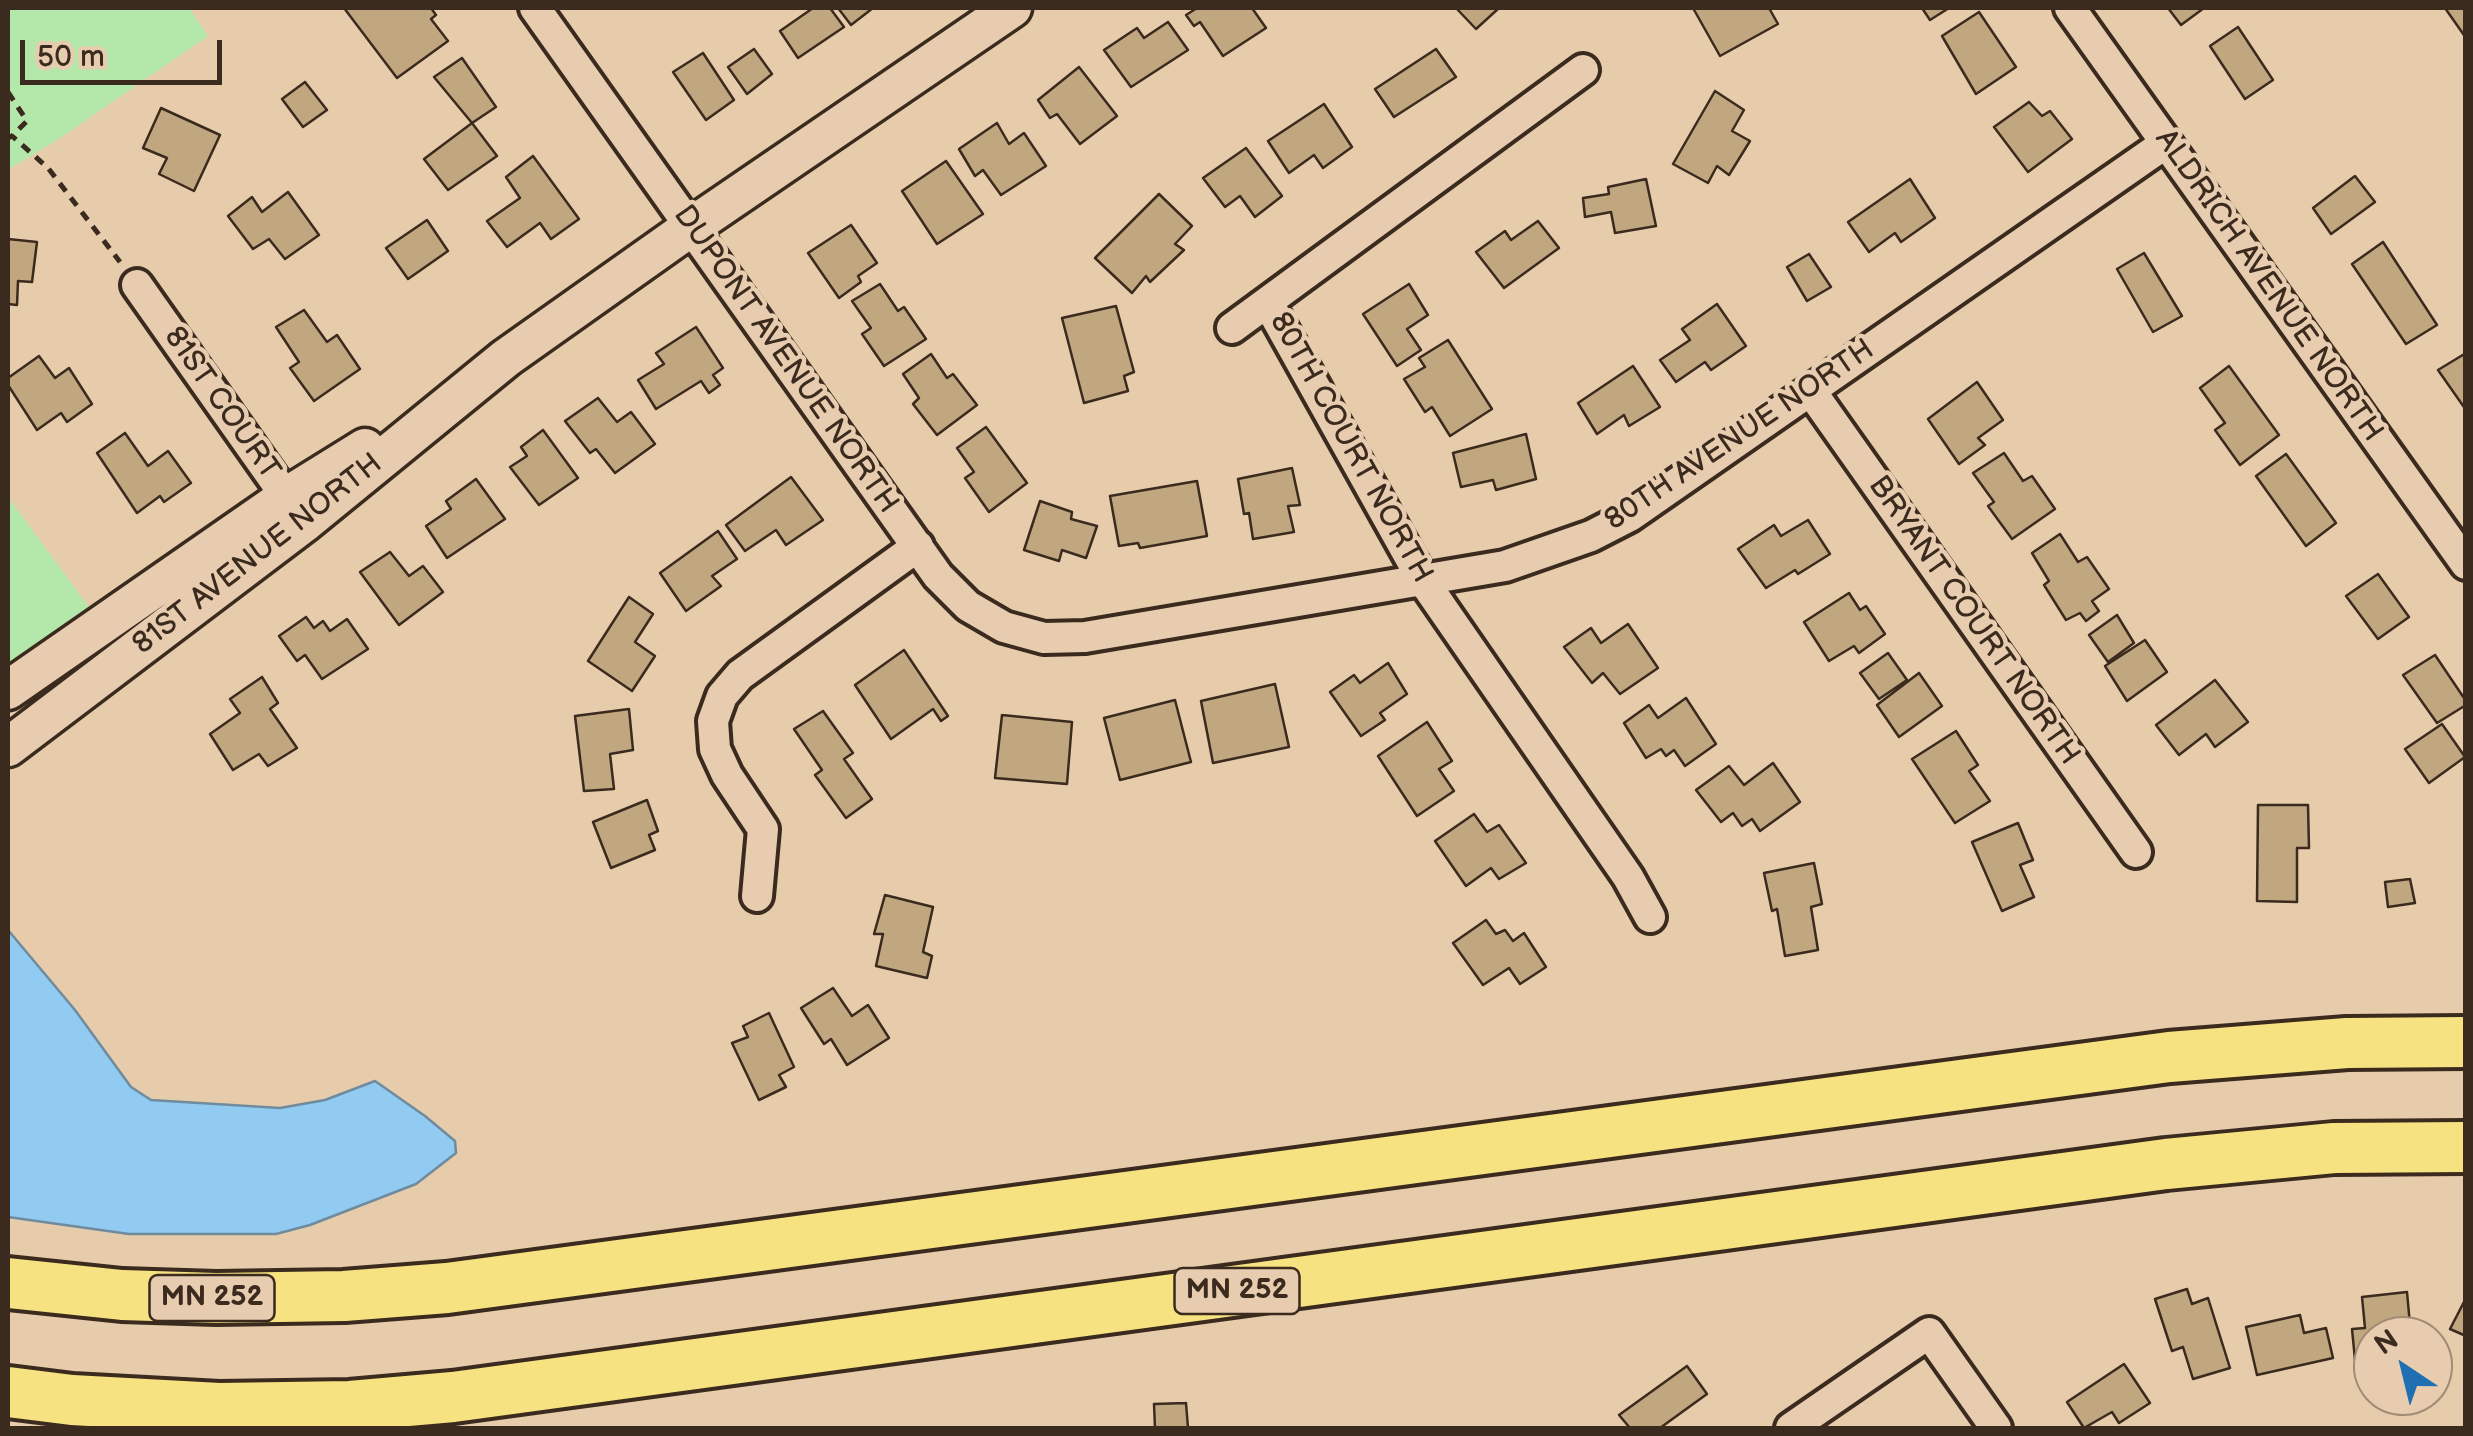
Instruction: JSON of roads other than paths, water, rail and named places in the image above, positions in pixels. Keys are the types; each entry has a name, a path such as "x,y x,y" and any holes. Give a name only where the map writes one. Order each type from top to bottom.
{"highway":[{"name":"MN 252","path":"8,1282 122,1295 216,1298 344,1296 447,1288 2169,1058 2347,1043 2466,1042"},
{"name":"MN 252","path":"8,1392 72,1400 218,1408 350,1406 453,1397 2166,1164 2334,1148 2466,1147"}],"street":[{"name":"DUPONT AVENUE NORTH","path":"536,8 938,576 968,606 1004,627 1044,638 1085,637"},
{"name":"81ST AVENUE NORTH","path":"8,747 296,510 691,226 1012,8"},
{"name":"ALDRICH AVENUE NORTH","path":"2070,8 2466,564"},
{"name":"80TH COURT NORTH","path":"1583,70 1268,304 1422,579 1617,861 1650,917"},
{"name":"80TH AVENUE NORTH","path":"1085,637 1505,566 1591,536 1630,516 2166,143"},
{"name":"81ST COURT","path":"137,285 296,510"},
{"path":"1232,328 1268,304"},
{"name":"BRYANT COURT NORTH","path":"1810,390 2136,852"},
{"name":"81ST AVENUE NORTH","path":"8,690 296,510"},
{"path":"757,896 763,828 727,775 715,749 713,721 722,696 740,675 918,546"},
{"path":"1790,1428 1929,1332 1996,1428"}],"water":[{"path":"8,930 75,1010 131,1087 151,1100 280,1108 325,1100 375,1081 455,1141 456,1153 416,1184 276,1234 129,1234 8,1217"}]}
